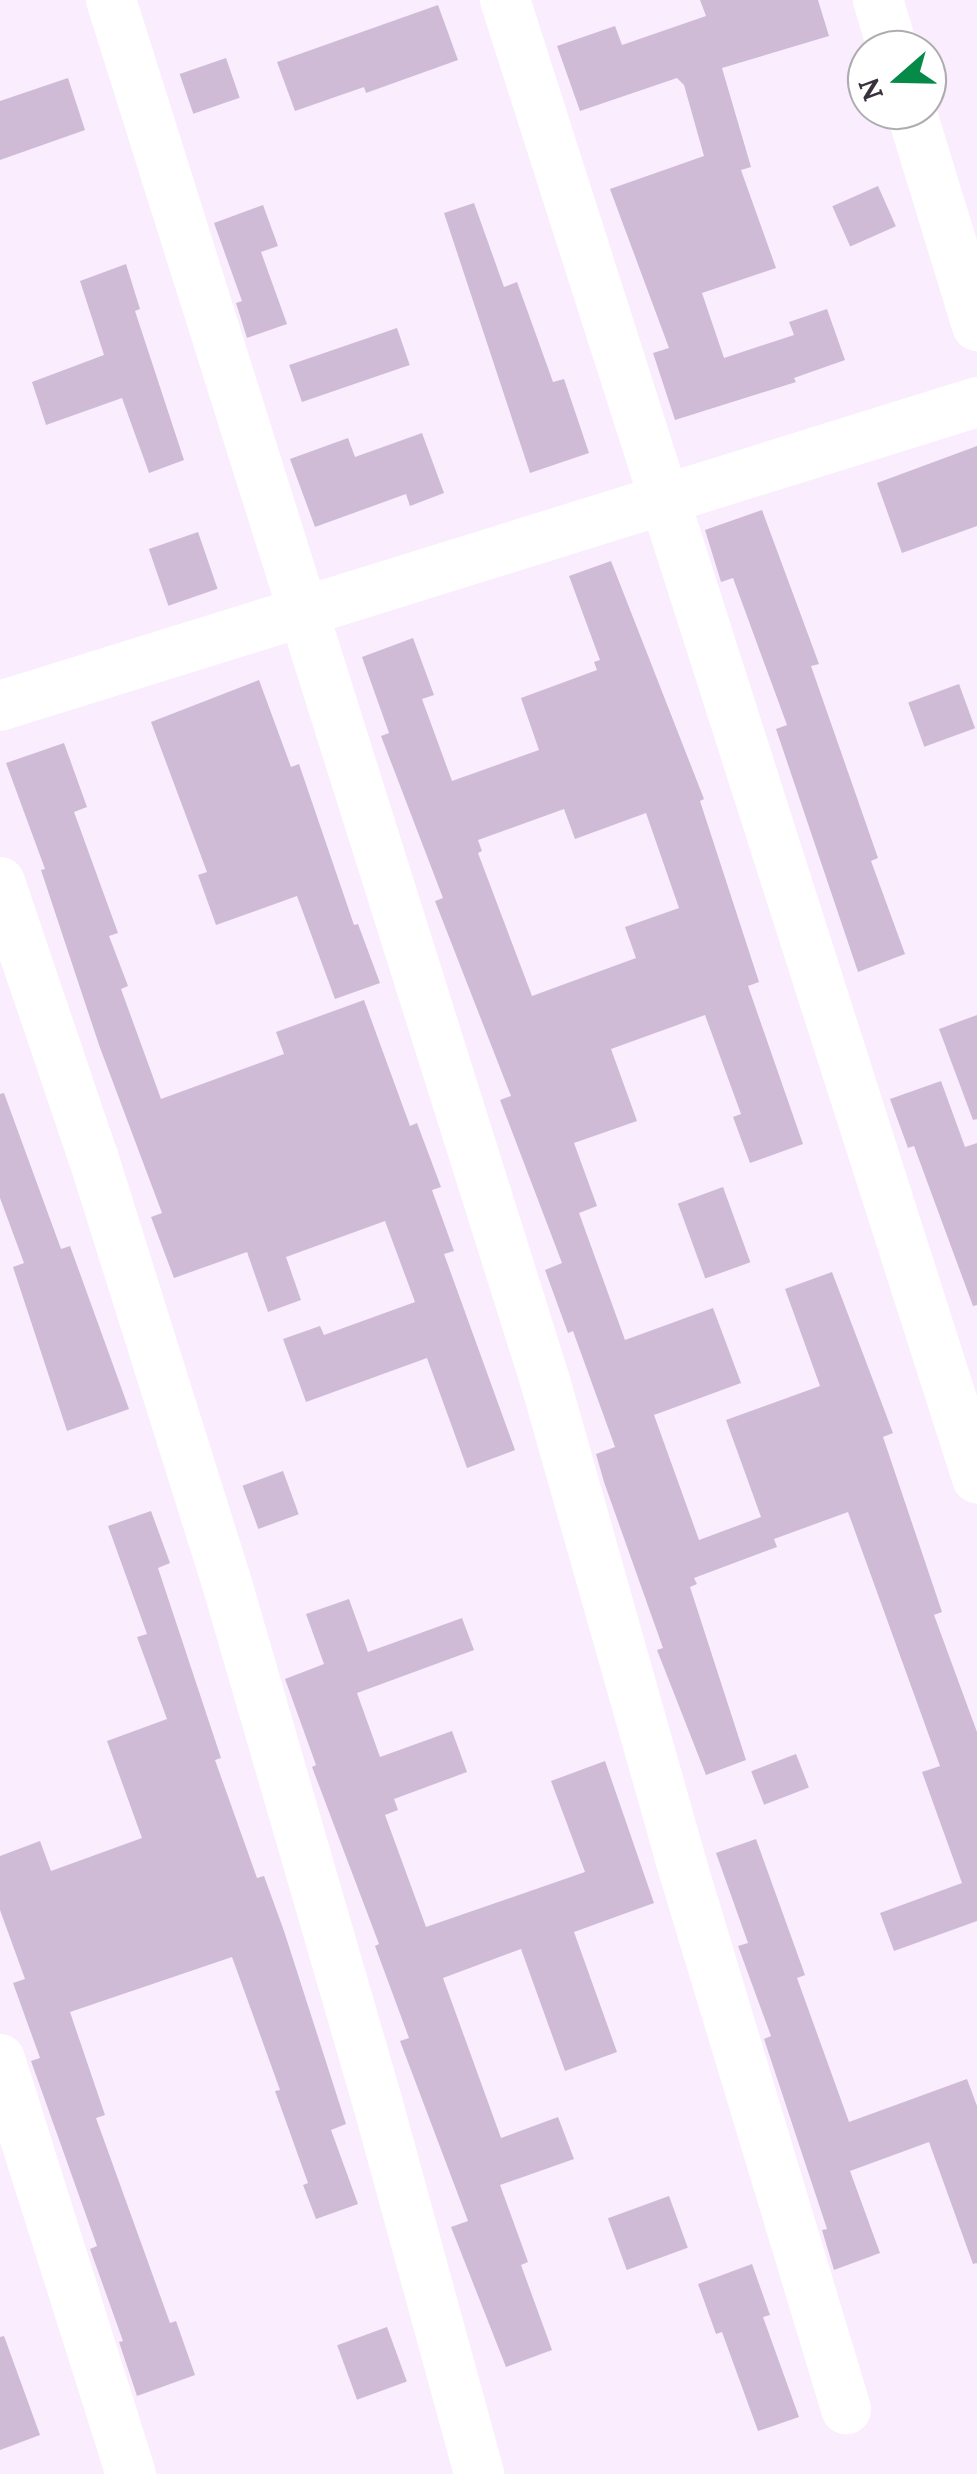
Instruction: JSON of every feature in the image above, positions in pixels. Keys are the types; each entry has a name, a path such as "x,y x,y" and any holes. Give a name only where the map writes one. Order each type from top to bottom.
{"street":[{"path":"111,0 546,1384 674,1836 846,2409"},
{"path":"505,0 977,1478"},
{"path":"878,0 887,30"},
{"path":"917,130 977,326"},
{"path":"0,706 664,503 977,402"},
{"path":"0,882 93,1156 228,1587 480,2474"},
{"path":"0,2059 131,2474"}],"building":[{"path":"700,0 818,0 829,36 722,68 751,167 741,170 776,268 702,293 724,358 794,335 789,322 827,309 845,360 794,378 796,382 675,420 653,353 669,348 610,189 704,156 684,85 677,78 580,111 557,46 615,26 622,45 706,16"},
{"path":"438,5 458,60 366,93 364,87 295,111 277,62"},
{"path":"226,58 240,98 193,114 180,74"},
{"path":"68,78 85,130 0,160 0,101"},
{"path":"878,186 896,226 850,247 832,206"},
{"path":"474,203 504,287 517,282 553,382 564,379 589,453 530,473 444,213"},
{"path":"263,205 278,246 261,252 287,324 247,338 236,303 242,301 214,223"},
{"path":"126,264 140,309 135,311 184,460 149,473 122,398 46,425 32,382 104,355 80,281"},
{"path":"397,328 410,365 302,402 289,365"},
{"path":"422,433 444,493 410,506 406,494 315,527 290,459 348,438 355,457"},
{"path":"977,446 977,526 902,553 877,483"},
{"path":"762,510 819,664 811,666 878,858 871,861 905,954 858,972 776,729 787,725 733,578 721,582 705,530"},
{"path":"198,532 218,589 168,606 149,549"},
{"path":"611,561 704,799 700,801 759,982 748,986 803,1144 750,1163 733,1117 741,1114 705,1015 611,1049 637,1121 574,1143 597,1206 579,1213 625,1340 713,1308 741,1383 654,1415 699,1540 761,1517 726,1420 820,1386 785,1289 832,1272 893,1433 883,1437 942,1612 934,1615 977,1732 977,1921 894,1951 880,1913 962,1883 922,1772 940,1766 848,1512 774,1539 777,1547 694,1578 697,1584 690,1587 746,1760 706,1775 657,1650 663,1648 604,1482 596,1454 615,1447 573,1331 568,1333 545,1270 562,1263 500,1100 511,1096 435,901 443,898 381,736 389,733 362,657 413,638 434,695 422,699 452,781 539,750 521,698 597,670 594,662 600,660 569,576","holes":["564,809 575,839 646,813 679,908 625,927 636,958 532,996 478,853 482,851 478,840"]},
{"path":"259,680 291,767 299,764 354,925 358,924 380,983 335,999 297,896 216,925 198,875 207,872 151,722"},
{"path":"959,684 975,728 924,747 908,702"},
{"path":"64,743 87,807 74,812 118,933 109,936 128,986 121,989 161,1099 284,1054 276,1032 364,1000 410,1126 417,1123 441,1187 432,1190 454,1251 444,1254 515,1450 467,1468 427,1358 306,1402 283,1339 320,1326 324,1335 415,1302 385,1221 286,1257 301,1300 268,1312 247,1252 174,1278 151,1217 162,1213 99,1045 41,870 45,869 6,763"},
{"path":"977,1015 977,1119 973,1120 939,1029"},
{"path":"941,1081 965,1147 977,1143 977,1305 973,1306 914,1146 908,1148 890,1099"},
{"path":"4,1093 61,1249 70,1246 129,1409 67,1431 13,1267 24,1263 0,1198 0,1094"},
{"path":"723,1187 750,1262 705,1279 678,1203"},
{"path":"283,1471 299,1514 258,1529 243,1486"},
{"path":"151,1511 170,1563 158,1568 221,1758 215,1760 257,1878 264,1876 284,1931 346,2124 331,2130 358,2204 316,2219 303,2185 308,2183 275,2091 280,2090 232,1957 70,2012 105,2115 96,2118 170,2323 176,2321 195,2375 137,2396 119,2342 123,2341 90,2249 97,2246 31,2061 40,2058 13,1983 25,1979 0,1910 0,1856 40,1841 51,1871 142,1838 107,1741 167,1719 137,1637 147,1634 108,1526"},
{"path":"349,1599 368,1652 462,1618 474,1650 357,1693 380,1757 452,1731 467,1772 394,1799 398,1810 385,1815 426,1927 585,1872 551,1781 605,1761 654,1903 574,1932 617,2052 565,2071 521,1949 443,1978 501,2138 558,2117 574,2159 500,2185 528,2262 521,2265 552,2350 506,2367 451,2227 468,2221 400,2041 409,2038 375,1946 379,1944 312,1767 316,1765 285,1679 324,1664 306,1614"},
{"path":"796,1754 809,1788 764,1805 751,1771"},
{"path":"756,1839 805,1975 797,1978 849,2122 967,2079 977,2106 977,2263 973,2264 929,2142 850,2171 880,2253 834,2270 822,2230 827,2229 764,2039 771,2036 738,1946 748,1943 716,1853"},
{"path":"669,2196 688,2248 627,2270 608,2218"},
{"path":"752,2264 770,2315 763,2317 799,2417 758,2431 722,2332 716,2334 698,2284"},
{"path":"387,2327 407,2382 357,2400 337,2345"},
{"path":"4,2336 40,2435 0,2450 0,2337"}]}
